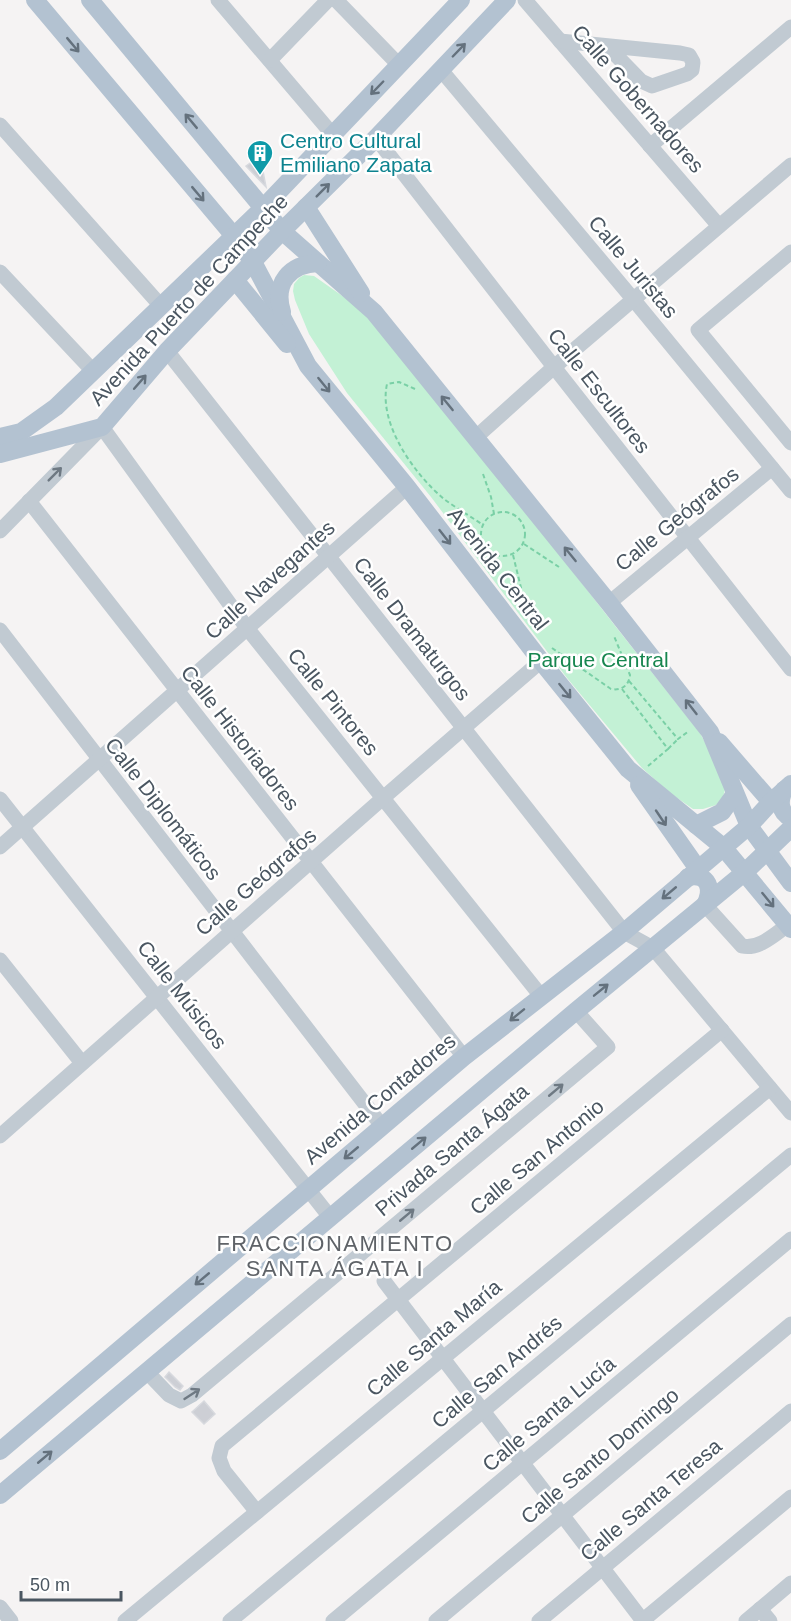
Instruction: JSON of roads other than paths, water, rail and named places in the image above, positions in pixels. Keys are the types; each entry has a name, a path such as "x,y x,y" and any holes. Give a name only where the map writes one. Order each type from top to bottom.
{"main road":[{"name":"Avenida Central","path":"35,0 234,237 253,262 308,366 407,487 541,661 632,772 723,848 789,927"},
{"path":"90,0 282,231 374,312"},
{"name":"Avenida Puerto de Campeche","path":"0,437 21,432 56,407 263,208 461,0"},
{"name":"Avenida Puerto de Campeche","path":"0,454 102,427 167,351 282,231 376,138 507,0"},
{"path":"306,207 374,312 706,727 782,792 781,808 791,818"},
{"path":"287,327 279,296 282,284 287,275 296,267 307,263 318,263"},
{"path":"235,280 308,366"},
{"path":"706,727 749,826 791,883"},
{"path":"632,772 693,873 703,878 707,884 710,891 705,905"},
{"name":"Avenida Contadores","path":"0,1451 382,1126 541,996 624,932 749,826 782,792"},
{"path":"696,825 722,812 735,794"},
{"path":"0,1495 745,872 791,828"}],"street":[{"path":"218,0 333,135"},
{"path":"270,60 328,0"},
{"path":"336,0 399,65"},
{"name":"Calle Gobernadores","path":"525,0 719,226"},
{"path":"650,146 791,27"},
{"path":"560,41 607,46 689,55 693,62 692,70 687,74 652,86 641,81 607,46"},
{"name":"Calle Juristas","path":"441,70 791,491"},
{"path":"0,125 161,306"},
{"name":"Calle Escultores","path":"376,138 791,669"},
{"path":"475,438 554,367 791,165"},
{"path":"791,252 698,330 791,443"},
{"path":"0,272 93,371"},
{"name":"Calle Dramaturgos","path":"167,351 624,932"},
{"path":"0,531 102,427"},
{"name":"Calle Pintores","path":"102,427 248,628 541,996"},
{"name":"Calle Geógrafos","path":"609,603 772,468"},
{"name":"Calle Navegantes","path":"0,848 407,487"},
{"name":"Calle Historiadores","path":"29,501 464,1058"},
{"name":"Calle Diplomáticos","path":"0,630 382,1126"},
{"name":"Calle Geógrafos","path":"3,1127 82,1063 541,661"},
{"name":"Calle Músicos","path":"0,799 330,1218"},
{"path":"705,905 742,946 750,948 789,927"},
{"path":"624,932 653,948 791,1113"},
{"path":"0,960 82,1063"},
{"name":"Privada Santa Ágata","path":"147,1372 169,1395 181,1401 192,1395 608,1047 576,1011"},
{"name":"Calle San Antonio","path":"257,1512 224,1471 219,1458 222,1446 722,1030"},
{"name":"Calle Santa María","path":"125,1621 770,1088"},
{"name":"Calle San Andrés","path":"230,1621 791,1155"},
{"name":"Calle Santa Lucía","path":"333,1621 791,1239"},
{"path":"384,1281 642,1621 791,1497"},
{"name":"Calle Santo Domingo","path":"436,1621 791,1324"},
{"name":"Calle Santa Teresa","path":"539,1621 791,1411"},
{"path":"746,1621 765,1615 791,1583"},
{"path":"0,1607 11,1621"}],"place":[{"name":"Centro Cultural Emiliano Zapata","path":"260,176"}],"district":[{"name":"FRACCIONAMIENTO SANTA ÁGATA I","path":"335,1256"}],"park label":[{"name":"Parque Central","path":"598,660"}]}
